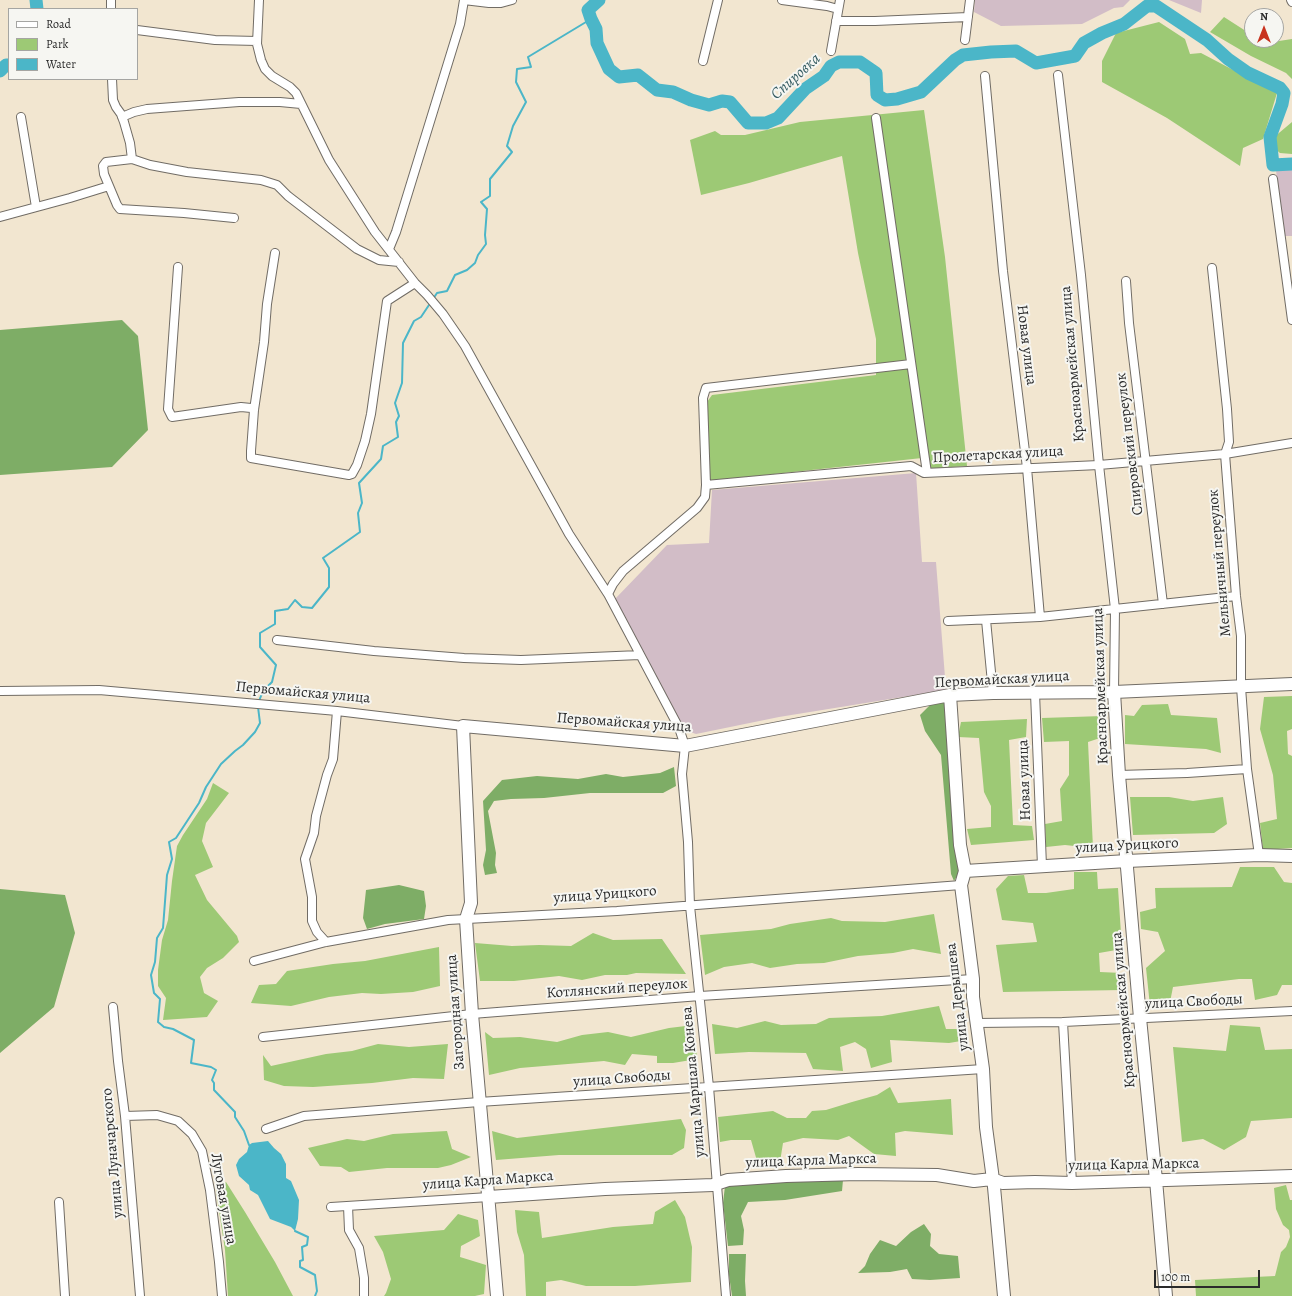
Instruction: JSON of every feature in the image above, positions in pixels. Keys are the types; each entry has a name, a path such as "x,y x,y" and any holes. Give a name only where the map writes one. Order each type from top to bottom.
{"street":[{"path":"259,0 257,40 261,60 265,69 272,76 290,87 296,93 329,160 375,232 443,314 465,346 569,534 608,594 679,728 685,746"},
{"path":"389,249 396,232 460,24 464,0 489,4 512,0"},
{"path":"703,61 718,0"},
{"path":"782,0 827,6 838,9"},
{"path":"831,52 840,0"},
{"path":"965,40 970,0"},
{"path":"836,22 968,16"},
{"path":"138,30 215,40 257,40"},
{"name":"Красноармейская улица","path":"1058,75 1081,275 1099,465 1115,609 1114,692 1120,775 1140,1018 1166,1296"},
{"name":"Новая улица","path":"985,76 1002,271 1028,468 1040,617"},
{"path":"112,80 113,100 122,117 130,143 132,159"},
{"path":"122,117 134,112 147,110 239,102 280,102 301,104"},
{"path":"21,117 36,207"},
{"path":"876,118 927,473"},
{"path":"234,218 120,209 104,174 103,166 106,162 132,159 150,165 187,172 261,180 277,185 288,196 357,249 379,260 399,262"},
{"path":"1273,180 1292,320"},
{"path":"0,217 109,186"},
{"path":"275,253 254,410 251,458 349,475 352,474 357,465 363,447 371,414 387,301 415,282"},
{"path":"178,267 168,409 172,417 242,407 251,408 254,410"},
{"name":"Мельничный переулок","path":"1212,268 1227,409 1229,442 1226,454 1236,596 1241,636 1241,687 1248,769 1259,856"},
{"name":"Спировский переулок","path":"1126,281 1129,323 1163,604"},
{"path":"608,594 613,584 623,571 697,508 705,498 706,486 703,398 706,388 912,364"},
{"name":"Пролетарская улица","path":"706,486 911,466 924,473 927,473 1099,465 1226,454 1292,443"},
{"path":"948,621 1040,617 1236,596"},
{"path":"986,620 993,693"},
{"path":"277,640 374,651 464,658 521,660 640,654"},
{"name":"Первомайская улица","path":"0,691 99,690 337,711 463,726 685,746 950,695 993,693 1114,692 1292,684"},
{"name":"Новая улица","path":"1035,693 1042,866"},
{"name":"улица Дерышева","path":"950,695 960,845 964,871 961,885 973,979 973,997 983,1069 986,1127 994,1187 1004,1296"},
{"path":"326,942 317,932 312,921 312,897 305,859 314,833 316,816 333,759 337,711"},
{"name":"Загородная улица","path":"463,726 470,903 466,919 479,1102 497,1296"},
{"name":"улица Маршала Конева","path":"685,746 682,774 688,842 690,906 710,1087 726,1296"},
{"path":"1120,775 1248,769"},
{"name":"улица Урицкого","path":"964,871 1127,861 1292,856"},
{"name":"улица Урицкого","path":"254,961 326,942 448,920 690,906 961,885"},
{"name":"Котлянский переулок","path":"263,1037 472,1014 700,996 973,979"},
{"name":"улица Луначарского","path":"113,1007 125,1116 140,1296"},
{"name":"улица Свободы","path":"977,1023 1063,1022 1292,1012"},
{"path":"1063,1022 1072,1183"},
{"name":"улица Свободы","path":"266,1129 304,1116 479,1102 983,1069"},
{"name":"Луговая улица","path":"125,1116 157,1115 178,1121 192,1134 199,1145 202,1151 210,1190 222,1296"},
{"name":"улица Карла Маркса","path":"331,1207 605,1189 713,1185 728,1180 786,1176 858,1174 937,1175 974,1181 992,1179 1003,1183 1072,1183 1292,1176"},
{"path":"59,1202 65,1296"},
{"path":"348,1206 349,1230 359,1248 364,1278 364,1296"}],"shaded area":[{"path":"975,0 1130,0 1123,7 1114,8 1082,24 1001,26 974,12"},
{"path":"1169,0 1202,0 1201,13"},
{"path":"1276,170 1292,170 1292,236 1283,236"},
{"path":"916,473 922,562 936,562 946,690 779,717 696,734 685,730 615,602 615,599 667,545 709,543 712,490"}],"green space":[{"path":"1224,17 1244,30 1244,48 1284,48 1284,40 1292,39 1292,79 1286,73 1251,56 1210,32"},
{"path":"1159,22 1185,39 1190,54 1201,53 1277,93 1263,139 1243,148 1240,166 1167,118 1102,82 1102,61 1116,33"},
{"path":"924,110 945,257 967,466 924,469 922,458 710,481 707,402 712,395 876,375 876,339 858,253 842,156 749,183 701,195 690,140 715,131 721,135 745,135 800,122"},
{"path":"1292,122 1292,154 1280,153 1273,147 1273,138"},
{"path":"122,320 138,336 148,430 112,467 0,475 0,330"},
{"path":"1292,696 1292,729 1287,731 1288,754 1292,756 1292,848 1263,850 1260,823 1277,819 1273,775 1260,729 1264,697"},
{"path":"946,701 960,871 954,881 951,874 941,755 925,731 920,715 930,705"},
{"path":"1168,704 1171,715 1217,718 1221,753 1206,749 1125,744 1125,715 1134,716 1142,705"},
{"path":"1103,716 1103,737 1088,742 1093,848 1065,845 1046,847 1045,824 1062,821 1060,789 1069,775 1069,741 1044,742 1042,718"},
{"path":"1027,719 1026,737 1009,740 1013,825 1032,826 1034,840 971,845 967,829 991,827 991,806 984,792 979,738 958,737 961,722"},
{"path":"674,767 676,786 663,793 590,793 494,801 488,811 496,853 495,865 497,873 485,875 483,865 486,850 483,801 502,780 537,776 578,779 606,774 623,777 660,773"},
{"path":"213,783 229,793 206,823 202,841 213,867 195,875 207,900 237,936 239,942 223,958 207,968 200,977 204,993 218,1001 207,1017 163,1020 166,998 158,986 158,970 162,940 168,920 177,846 207,799"},
{"path":"1130,797 1169,797 1193,801 1223,797 1227,824 1214,833 1133,835"},
{"path":"1240,867 1274,867 1284,882 1292,883 1292,985 1282,985 1277,995 1255,1000 1252,979 1239,979 1173,987 1169,1007 1150,1006 1146,968 1165,951 1158,932 1141,929 1140,912 1156,908 1155,888 1232,887"},
{"path":"1074,872 1097,872 1098,889 1118,888 1122,949 1099,953 1100,972 1122,973 1123,990 1003,992 996,945 1037,942 1033,923 1002,920 996,889 1008,876 1024,875 1028,893 1046,893 1074,889"},
{"path":"399,885 424,891 426,906 424,919 385,924 367,929 363,918 366,890"},
{"path":"0,889 65,895 75,933 54,1007 0,1053"},
{"path":"934,914 941,954 913,949 893,953 858,956 824,963 797,964 770,968 752,963 724,967 705,975 700,935 771,929 790,924 831,918 842,921 885,922"},
{"path":"593,933 613,940 662,939 686,974 636,973 627,975 605,975 582,980 559,976 514,981 480,981 475,943 512,946 571,946"},
{"path":"439,947 440,986 413,992 381,994 362,993 329,997 291,1006 251,1003 259,985 276,984 287,971 365,961"},
{"path":"939,1006 946,1029 964,1029 967,1040 949,1043 890,1040 892,1062 871,1068 866,1049 855,1042 840,1047 843,1071 813,1069 806,1053 749,1052 715,1054 712,1024 737,1028 765,1021 781,1025 816,1024 829,1018 882,1016"},
{"path":"694,1025 697,1059 673,1063 657,1063 657,1056 632,1054 625,1065 604,1061 520,1068 489,1075 485,1032 493,1038 520,1037 557,1042 582,1035 608,1032 631,1037 669,1028"},
{"path":"1230,1025 1260,1027 1265,1050 1292,1049 1292,1118 1251,1121 1246,1137 1224,1150 1203,1139 1182,1142 1173,1047 1226,1051"},
{"path":"378,1044 409,1047 448,1044 444,1079 413,1078 372,1083 313,1087 284,1086 264,1080 263,1055 271,1066 326,1054 352,1051"},
{"path":"890,1087 898,1103 951,1099 953,1135 905,1131 895,1133 896,1156 874,1154 849,1136 838,1140 803,1138 783,1143 780,1162 757,1161 751,1140 731,1140 720,1142 718,1117 773,1111 787,1118 806,1118 812,1111 826,1110 877,1095"},
{"path":"681,1119 686,1130 684,1148 672,1155 559,1155 496,1160 492,1131 517,1138"},
{"path":"447,1131 452,1149 471,1157 451,1165 438,1168 387,1168 349,1172 341,1167 320,1166 308,1148 347,1139 364,1141 393,1134"},
{"path":"843,1180 842,1191 785,1200 748,1202 741,1216 744,1230 743,1245 728,1246 723,1203 725,1186 752,1182"},
{"path":"226,1182 275,1262 293,1296 228,1296 225,1250 216,1191"},
{"path":"1286,1185 1290,1200 1292,1200 1292,1296 1196,1296 1195,1280 1275,1276 1281,1252 1286,1247 1290,1237 1289,1230 1283,1225 1276,1209 1274,1188"},
{"path":"675,1200 685,1217 692,1247 691,1282 635,1286 586,1286 561,1280 546,1282 546,1296 526,1296 524,1255 517,1232 515,1210 539,1212 542,1238 613,1227 653,1224 655,1212"},
{"path":"458,1214 478,1220 480,1236 461,1246 460,1257 486,1265 484,1294 475,1296 384,1296 391,1279 383,1252 374,1236 444,1230"},
{"path":"924,1224 931,1234 930,1246 939,1254 958,1256 960,1278 930,1280 912,1279 907,1269 890,1272 858,1273 865,1266 870,1254 880,1240 896,1246 911,1232"},
{"path":"729,1254 746,1254 746,1296 732,1296 729,1275"}],"water":[{"path":"268,1141 281,1154 286,1164 286,1178 291,1181 299,1200 298,1219 295,1231 291,1227 270,1219 258,1195 250,1190 249,1185 239,1176 236,1165 239,1159 247,1152 249,1145 252,1143"}],"waterway":[{"name":"Спировка","path":"36,0 37,8"},
{"name":"Спировка","path":"599,0 588,10 596,29 597,43 609,69 619,77 638,75 657,90 673,92 691,100 709,105 722,101 730,102 748,123 766,123 778,118 805,89 824,76 831,66 839,62 860,62 876,73 877,95 885,100 897,99 921,92 955,60 963,55 1016,51 1036,63 1075,56 1084,43 1102,33 1124,24 1147,6 1156,6 1207,40 1228,59 1248,73 1280,88 1284,93 1282,104 1270,137 1273,165 1292,164"},
{"path":"433,299 437,293 447,291 455,275 467,270 475,263 478,255 486,244 485,235 487,209 481,202 490,196 490,179 512,152 507,146 513,126 526,102 516,82 517,69 531,67 528,57 591,19"},
{"name":"Спировка","path":"0,71 8,65"},
{"path":"259,701 263,691 272,682 276,665 260,647 260,633 275,624 275,611 288,609 295,600 302,607 312,608 329,587 329,568 323,558 360,532 358,513 362,503 359,483 381,459 383,446 398,437 396,422 399,416 395,403 402,383 403,343 414,321 421,317 431,302"},
{"path":"249,1145 244,1131 235,1117 235,1112 214,1090 214,1083 212,1080 216,1070 211,1067 191,1063 194,1040 173,1029 164,1027 158,1022 160,999 154,993 151,975 155,962 157,938 163,928 167,875 172,859 169,842 176,838 199,803 206,787 221,764 243,745 255,732 260,723 258,707"},
{"path":"295,1231 308,1237 307,1245 302,1247 303,1260 300,1261 300,1267 315,1275 317,1291 315,1296"}]}
